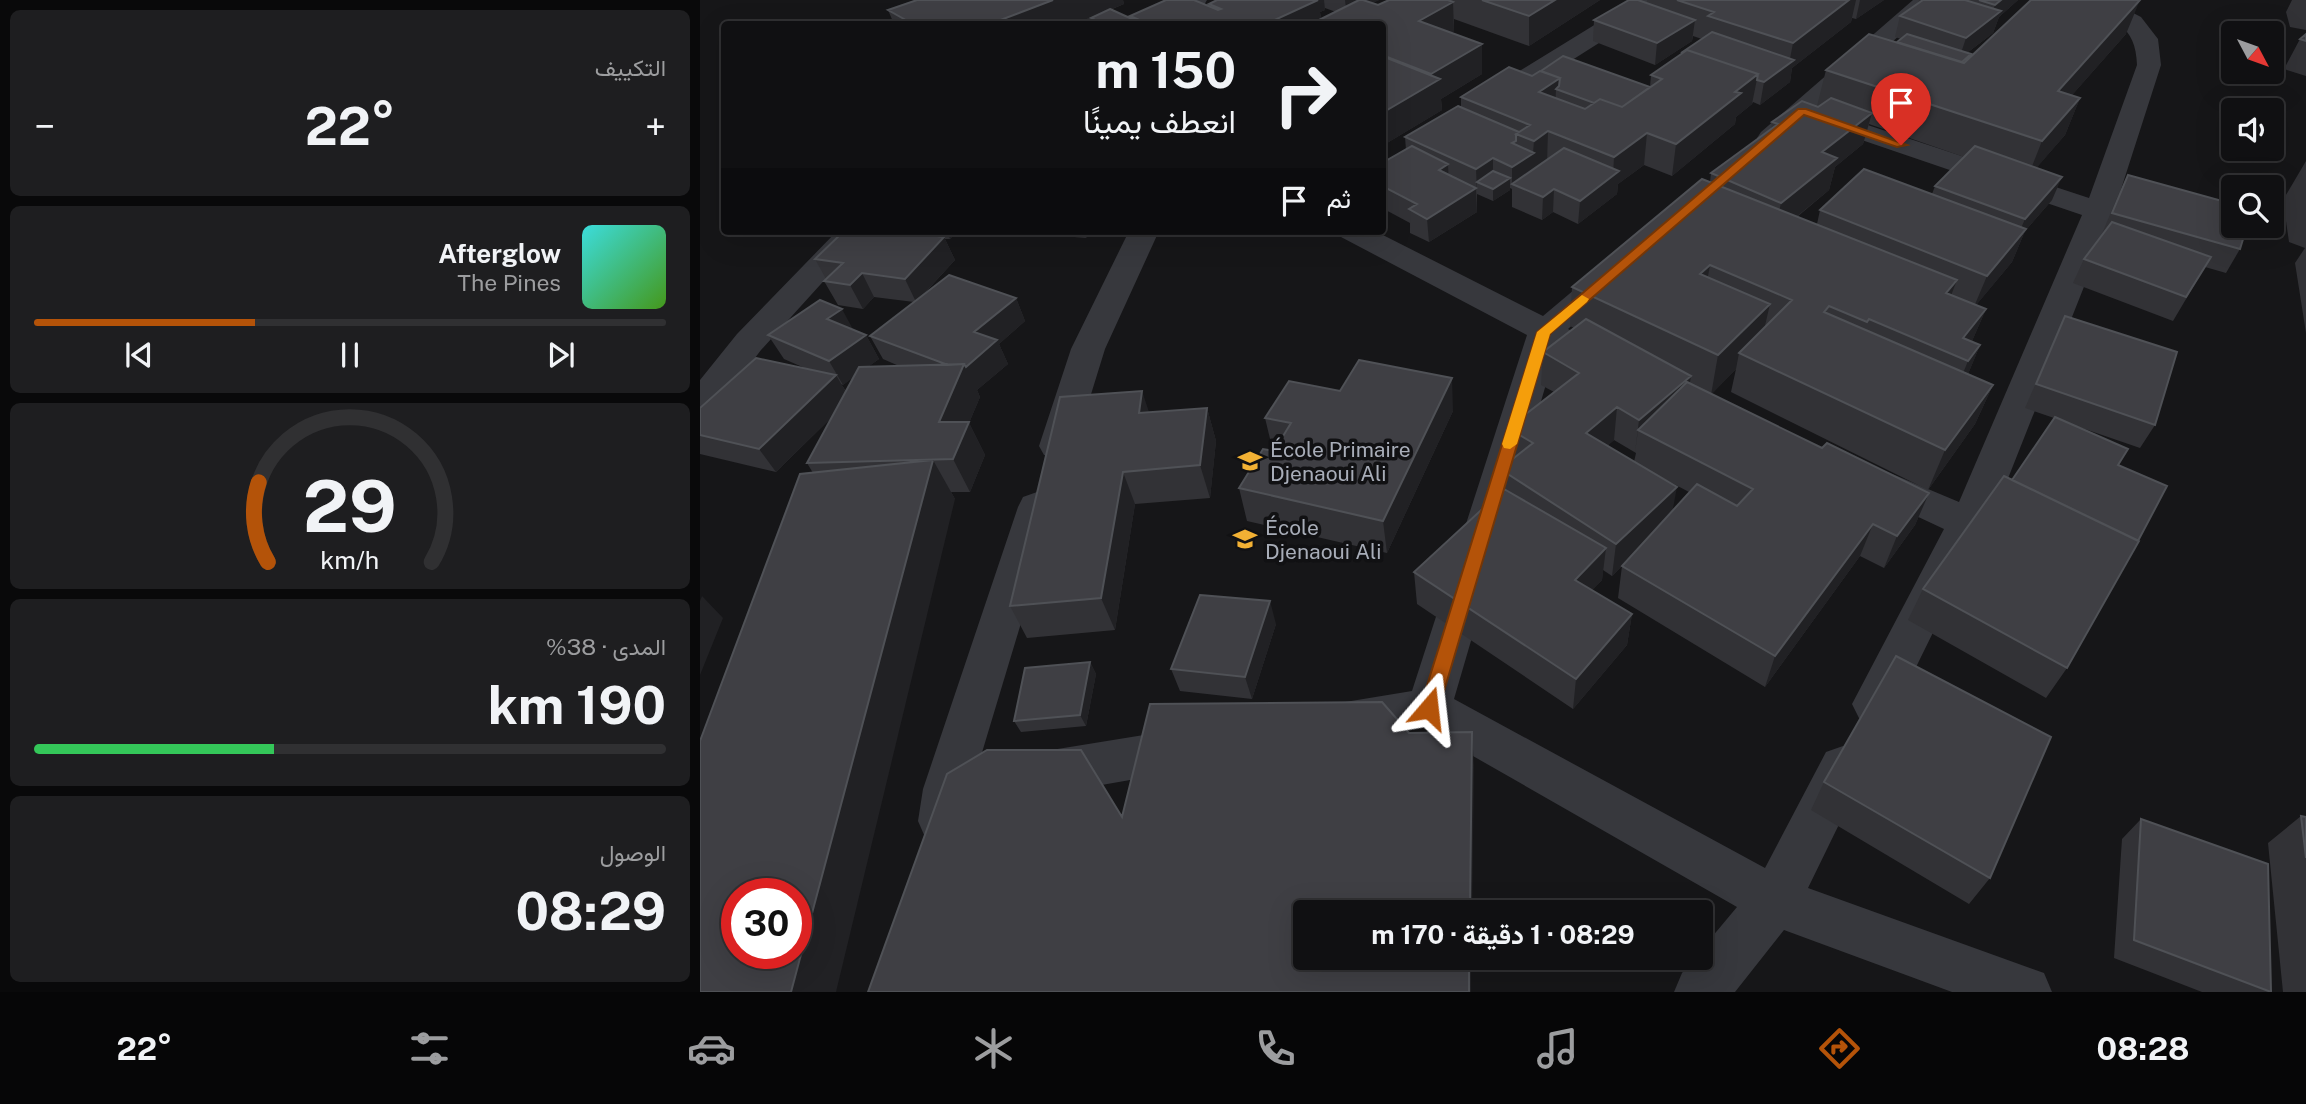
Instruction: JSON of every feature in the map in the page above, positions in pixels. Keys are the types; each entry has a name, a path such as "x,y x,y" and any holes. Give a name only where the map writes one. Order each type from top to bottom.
{"street":[{"path":"1149,21 1196,0"},
{"path":"1461,120 1563,53 1651,0"},
{"path":"1740,164 1927,0"},
{"path":"1701,992 1775,901 1986,486 2099,211 2149,65 2150,52 2146,35 2128,19 2089,0"},
{"path":"1802,111 2099,211"},
{"path":"700,404 749,342 850,235"},
{"path":"936,857 980,784 1088,349 1142,235"},
{"path":"1360,235 1544,332 1594,355"},
{"path":"1429,708 1544,332 1637,253"},
{"path":"1843,467 1967,522"},
{"path":"1305,729 1429,708 1775,901 2025,992"},
{"path":"980,784 1223,743"}],"building":[{"path":"917,0 1053,0 998,21 908,21 888,10"},
{"path":"1166,0 1194,0 1218,10 1221,9 1209,4 1217,0 1318,0 1272,21 1142,21 1130,16"},
{"path":"1359,0 1378,5 1389,0 1448,0 1453,2 1419,21 1482,44 1431,74 1386,57 1386,21 1317,21"},
{"path":"1482,0 1555,0 1529,16"},
{"path":"1629,0 1638,0 1695,20 1657,43 1594,20"},
{"path":"1677,0 1849,0 1793,43 1708,16 1714,12"},
{"path":"1923,0 1965,0 2001,11 1966,38 1900,16"},
{"path":"1979,0 2001,0 1995,5"},
{"path":"2031,0 2140,0 2058,91 2080,98 2042,141 1826,70 1869,34 1964,63"},
{"path":"1110,9 1136,21 1098,21 1091,18"},
{"path":"1712,32 1794,60 1764,82 1757,80 1758,74 1687,50 1681,53"},
{"path":"1907,34 1971,54 1962,62 1897,42"},
{"path":"1687,50 1758,74 1735,92 1741,93 1676,144 1647,133 1614,157 1548,131 1534,141 1516,134 1530,125 1461,97 1509,67 1532,76 1540,71 1560,78 1539,92 1585,109 1600,99 1622,107 1662,79 1651,75"},
{"path":"1563,56 1650,87 1622,107 1600,99 1594,103 1556,89 1560,78 1541,71"},
{"path":"1386,58 1440,79 1386,111"},
{"path":"1831,98 1872,113 1822,152 1837,158 1781,203 1711,173 1778,124 1772,122 1802,101 1818,107"},
{"path":"1458,106 1519,132 1516,134 1516,141 1512,143 1534,153 1512,167 1493,158 1476,169 1405,137"},
{"path":"1412,146 1448,164 1439,170 1476,188 1427,219 1409,209 1417,204 1386,188 1386,161"},
{"path":"1975,146 2062,177 2025,219 1935,186"},
{"path":"1564,148 1619,171 1580,201 1554,189 1543,197 1512,184"},
{"path":"1864,169 2026,229 1987,276 1820,210"},
{"path":"1493,171 1510,178 1493,189 1477,182"},
{"path":"2128,175 2221,201 2221,238 2243,238 2240,249 2112,213"},
{"path":"1702,179 1957,280 1946,293 1986,309 1963,338 1980,345 1968,361 1869,319 1867,322 1829,306 1824,312 1993,385 1945,450 1739,353 1792,300 1710,265 1700,274 1770,304 1718,355 1572,287"},
{"path":"2112,222 2211,257 2186,297 2084,259"},
{"path":"840,235 944,237 905,279 862,273 850,285 824,281 843,263 815,259"},
{"path":"949,275 1016,298 974,332 997,340 966,367 964,364 948,365 870,336"},
{"path":"820,300 842,309 827,319 866,335 829,361 768,335"},
{"path":"2065,316 2177,352 2155,425 2036,384"},
{"path":"1586,319 1691,376 1639,420 1617,407 1586,433 1677,487 1616,544 1500,469 1533,443 1508,428 1579,373 1543,352"},
{"path":"756,358 836,375 759,449 700,435 700,408"},
{"path":"1359,360 1452,378 1383,521 1239,488 1263,449 1274,451 1291,423 1265,418 1289,381 1340,391"},
{"path":"964,364 939,422 969,422 953,459 807,463 859,367"},
{"path":"1687,382 1822,448 1827,443 1929,493 1897,536 1873,524 1775,656 1622,566 1697,484 1737,506 1753,489 1638,430"},
{"path":"1142,391 1139,413 1207,408 1200,465 1123,472 1101,598 1010,606 1060,397"},
{"path":"2055,417 2128,449 2118,465 2167,486 2138,541 2012,480"},
{"path":"933,460 812,913 812,878 721,878 721,969 797,969 791,992 700,992 700,741 800,474"},
{"path":"2004,476 2139,541 2067,668 1923,589"},
{"path":"1504,489 1606,548 1575,580 1632,614 1576,679 1414,572"},
{"path":"1200,595 1270,601 1245,677 1171,669"},
{"path":"1896,656 2051,737 1990,878 1824,782"},
{"path":"1090,662 1080,715 1014,721 1025,668"},
{"path":"1382,702 1409,733 1472,732 1470,900 1293,900 1293,970 1469,970 1469,992 868,992 947,774 987,750 1081,750 1122,817 1150,704"},
{"path":"2301,816 2306,817 2306,858"},
{"path":"2141,819 2268,864 2271,992 2134,940"}],"slow traffic":[{"path":"1510,444 1544,332 1582,299"}],"place":[{"name":"École Primaire Djenaoui Ali","path":"1250,461"},
{"name":"École Djenaoui Ali","path":"1245,539"}],"route":[{"path":"1429,708 1544,332 1802,111 1901,145"}]}
